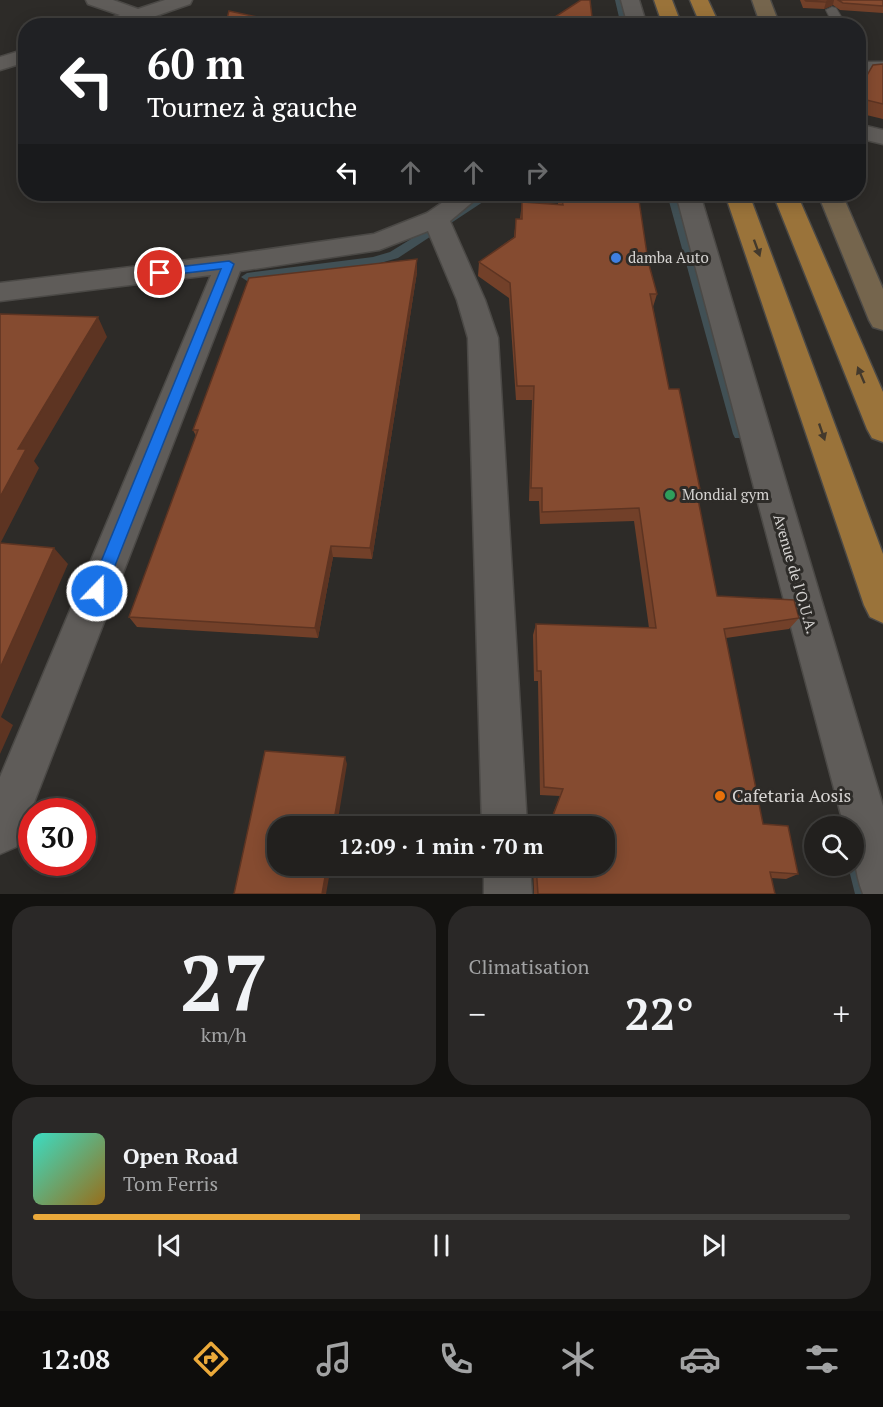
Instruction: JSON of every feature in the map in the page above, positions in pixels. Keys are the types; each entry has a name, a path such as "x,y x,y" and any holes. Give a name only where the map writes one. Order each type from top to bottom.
{"highway":[{"path":"663,0 670,18"},
{"path":"699,0 707,18"},
{"path":"739,201 883,605"},
{"path":"788,201 883,429"}],"main road":[{"path":"761,0 768,18"},
{"path":"834,201 872,275 883,320"}],"street":[{"path":"95,0 137,15"},
{"path":"129,18 183,0"},
{"path":"630,0 636,18"},
{"path":"0,64 18,58"},
{"path":"866,68 883,68"},
{"path":"866,133 883,137"},
{"path":"0,292 229,264 379,242 436,219 460,201"},
{"name":"Avenue de l'O.U.A.","path":"690,201 883,885"},
{"path":"436,219 471,300 483,338 505,816"},
{"path":"0,831 229,264"},
{"path":"507,876 508,894"}],"lane":[{"path":"832,10 836,18"}],"building":[{"path":"581,0 590,0 592,18 553,18"},
{"path":"805,0 831,0 826,2"},
{"path":"838,0 883,0 883,6 843,3"},
{"path":"229,11 262,18 227,18"},
{"path":"883,64 883,104 866,100 866,77 873,65"},
{"path":"562,201 639,201 648,261 657,294 650,294 669,389 679,389 701,494 697,494 717,596 794,600 799,618 724,629 763,824 788,826 798,874 770,872 775,894 538,894 537,876 615,876 615,816 553,816 563,789 544,787 541,671 537,671 536,624 656,628 639,508 542,512 542,488 531,488 534,386 517,386 510,283 479,262 515,237 516,219 522,219 522,202 563,205"},
{"path":"417,259 370,548 331,546 315,628 129,617 198,430 193,430 249,278"},
{"path":"0,314 98,317 18,449 26,449 0,497"},
{"path":"0,543 54,548 0,668"},
{"path":"265,751 345,757 335,816 267,816 267,876 325,876 322,894 234,894"}],"waterway":[{"path":"619,0 623,18"},
{"path":"247,277 373,261 394,255 479,201"},
{"path":"674,201 740,434"},
{"path":"861,876 865,894"}],"place":[{"name":"damba Auto","path":"616,258"},
{"name":"Mondial gym","path":"670,495"},
{"name":"Cafetaria Aosis","path":"720,796"}],"route":[{"path":"97,591 229,264 160,273"}]}
